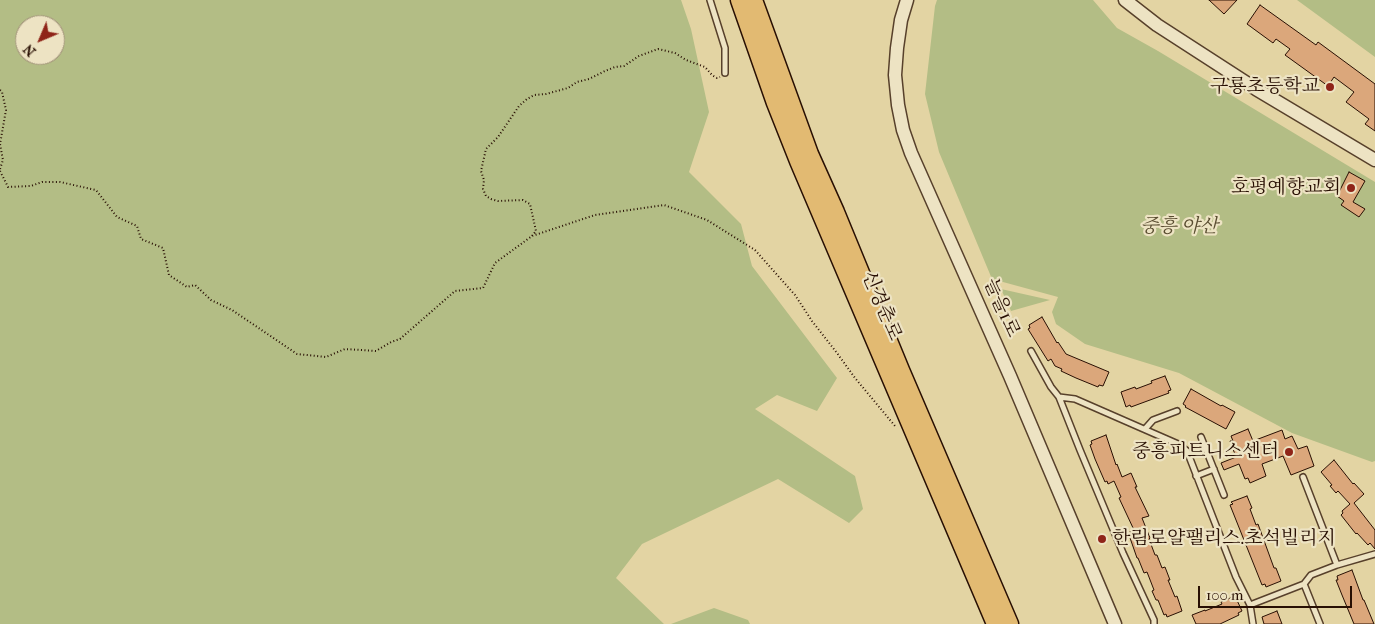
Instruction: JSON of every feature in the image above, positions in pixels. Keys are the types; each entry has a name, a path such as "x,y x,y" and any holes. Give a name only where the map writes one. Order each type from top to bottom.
{"highway":[{"name":"신경춘로","path":"739,0 795,153 1010,624"},
{"name":"신경춘로","path":"754,0 810,154 836,212 895,373 995,624"}],"street":[{"name":"늘을1로","path":"907,0 901,20 896,75 898,105 903,130 911,153 1010,376 1115,624"},
{"path":"1127,1 1157,25 1247,84 1375,160"}],"lane":[{"path":"710,0 725,48 726,73"},
{"path":"1031,351 1059,398 1123,553 1154,620 1154,624"},
{"path":"1059,398 1075,399 1178,444 1187,451 1236,577 1250,605 1253,624"},
{"path":"1145,429 1153,420 1177,411"},
{"path":"1201,437 1224,495"},
{"path":"1196,476 1214,469"},
{"path":"1303,477 1337,565"},
{"path":"1250,605 1304,584 1311,575 1375,554"},
{"path":"1304,584 1320,624"}],"path":[{"path":"0,90 6,110 0,144 3,160 0,170 8,187 31,186 42,182 60,182 96,190 117,216 137,226 141,239 163,248 169,275 187,287 195,285 211,300 232,310 297,354 326,356 345,349 376,352 391,342 400,339 455,291 484,288 495,263 536,231 530,204 523,200 498,202 486,196 482,189 484,180 481,171 486,149 498,138 519,106 527,100 534,96 568,88 577,82 589,79 615,67 624,66 639,56 658,49 675,53 686,60 705,67 717,78 726,73"},
{"path":"532,236 595,215 664,205 707,220 755,250 795,295 812,321 880,408"}],"green space":[{"path":"0,0 681,0 691,29 709,112 689,172 741,224 752,266 837,378 817,411 777,395 755,409 855,476 863,509 849,523 778,479 642,544 616,578 664,624 0,624"},
{"name":"중흥 야산","path":"937,0 1093,0 1117,28 1375,182 1375,461 1372,462 1292,433 1179,373 1085,344 1056,324 1052,312 1058,297 992,279 939,152 925,94"},
{"path":"1297,0 1375,0 1375,57"},
{"path":"1001,289 1050,300 1011,311"},
{"path":"714,608 748,620 750,624 671,624"}],"building":[{"path":"1209,0 1237,0 1224,14"},
{"path":"1260,5 1316,45 1318,42 1375,84 1375,131 1365,124 1369,119 1346,102 1354,92 1334,77 1328,86 1285,55 1290,49 1276,39 1273,43 1247,24"},
{"name":"호평예향교회","path":"1349,172 1365,181 1353,202 1365,209 1359,217 1341,205 1344,201 1337,196"},
{"path":"1042,317 1057,343 1066,354 1109,372 1103,386 1099,385 1098,387 1076,378 1061,371 1062,369 1055,366 1051,359 1048,361 1028,329 1030,328 1029,325"},
{"path":"1165,376 1171,390 1168,391 1169,393 1131,407 1130,405 1126,407 1121,392 1135,387 1136,389"},
{"path":"1191,389 1235,412 1226,429 1185,407 1183,404"},
{"path":"1248,429 1253,441 1282,430 1285,439 1292,436 1298,449 1307,446 1314,466 1291,475 1283,456 1262,464 1266,476 1250,483 1248,478 1245,479 1239,464 1224,470 1221,463 1236,457 1230,441 1233,441 1231,436"},
{"path":"1106,435 1122,477 1131,473 1137,487 1135,487 1149,516 1142,518 1149,539 1162,568 1165,567 1175,597 1177,596 1182,611 1167,617 1166,614 1164,615 1152,591 1154,590 1147,572 1144,573 1137,558 1129,535 1132,535 1130,531 1134,530 1119,498 1121,497 1114,481 1108,484 1107,481 1105,482 1090,445 1092,444 1091,441"},
{"path":"1334,460 1353,484 1364,494 1354,503 1375,530 1375,549 1370,543 1368,545 1356,534 1341,515 1342,511 1350,504 1338,491 1336,493 1321,472"},
{"path":"1247,496 1256,525 1258,524 1274,568 1276,568 1281,581 1266,587 1265,584 1262,585 1230,505 1233,504 1231,502"},
{"path":"1352,570 1374,624 1354,624 1342,595 1336,580 1338,580 1337,576"},
{"path":"1235,596 1242,611 1238,613 1239,615 1220,624 1196,624 1192,615 1222,604 1221,602"},
{"path":"1277,611 1282,624 1264,624 1262,617"}],"place":[{"name":"구룡초등학교","path":"1330,87"},
{"name":"호평예향교회","path":"1351,188"},
{"name":"중흥피트니스센터","path":"1289,452"},
{"name":"한림로얄팰리스.초석빌리지","path":"1102,539"}]}
